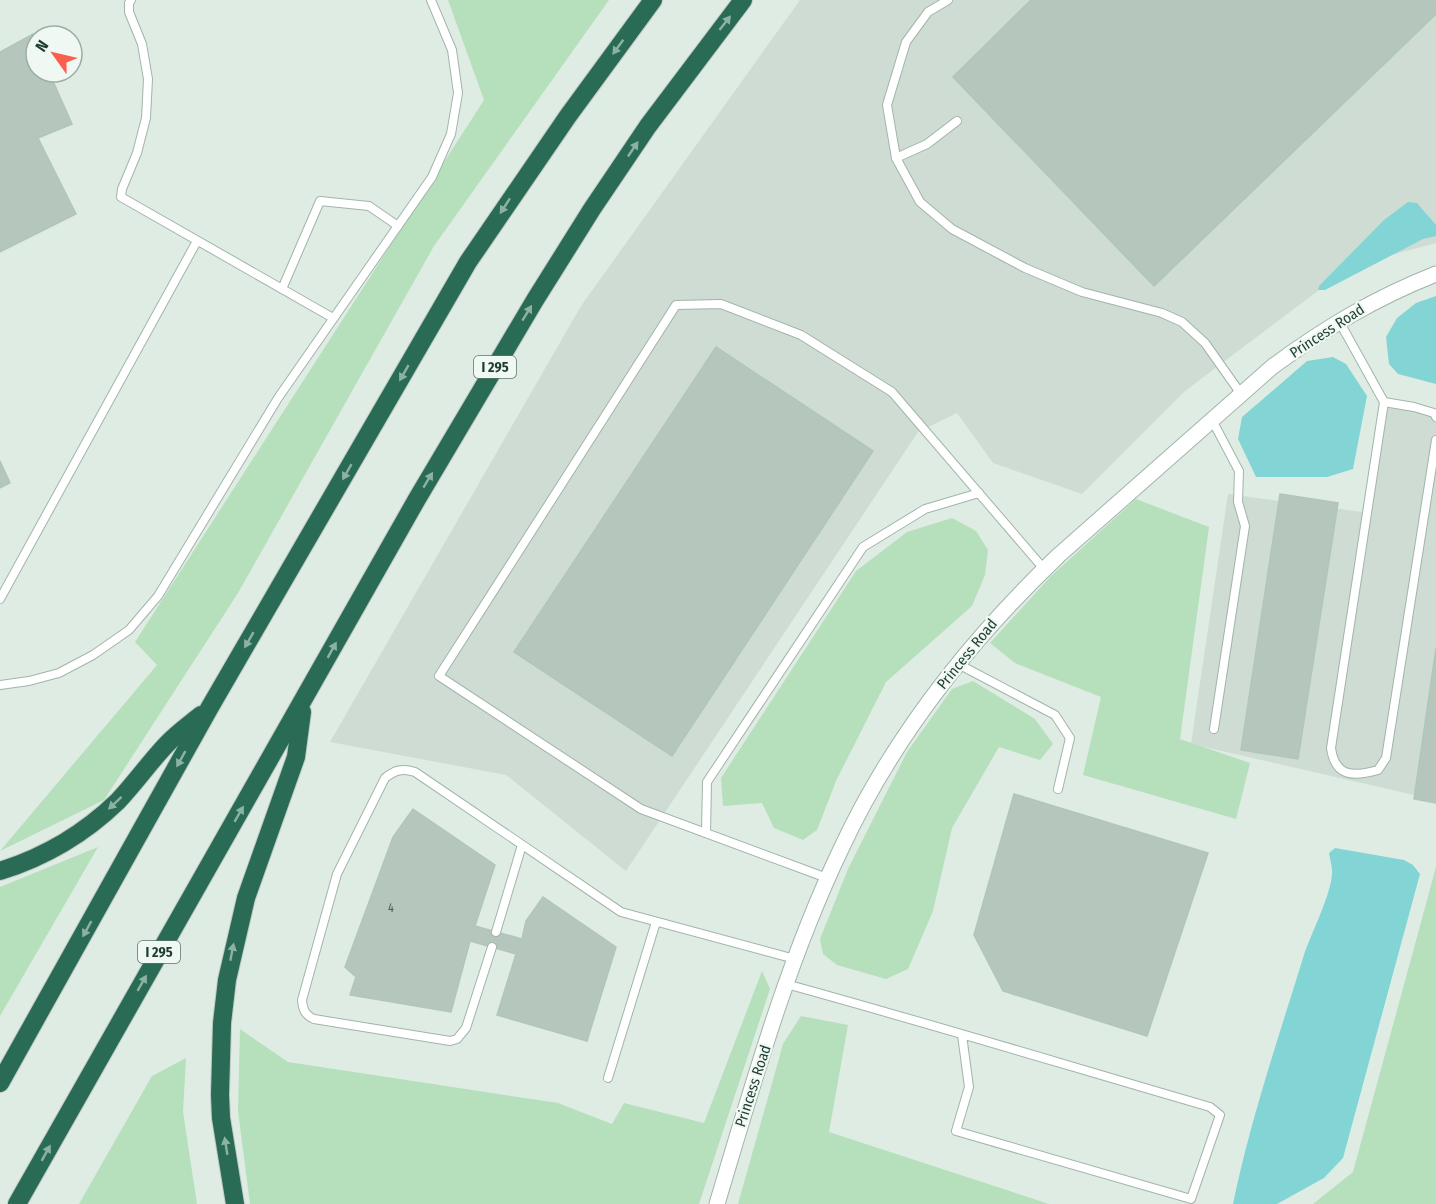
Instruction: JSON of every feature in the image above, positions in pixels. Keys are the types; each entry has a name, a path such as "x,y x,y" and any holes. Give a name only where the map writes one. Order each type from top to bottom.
{"highway":[{"path":"0,1083 210,708 468,262 568,116 653,0"},
{"name":"I 295","path":"17,1204 304,702 417,499 535,300 648,126 743,0"},
{"path":"235,1204 221,1118 222,1023 227,980 246,898 296,757 304,702"},
{"path":"0,871 28,862 57,848 84,829 141,777 167,743 210,708"}],"street":[{"name":"Princess Road","path":"717,1204 786,984 827,878 865,802 901,742 958,664 983,632 1044,569 1272,367 1339,321 1393,291 1436,274"}],"lane":[{"path":"132,0 129,3 129,12 142,44 148,80 146,118 137,153 122,189 121,198 333,318"},
{"path":"0,685 29,681 59,673 93,655 129,630 158,596 278,398 432,177 451,134 458,93 452,50 431,0"},
{"path":"948,0 928,12 906,42 887,105 896,158 921,202 952,229 1025,268 1082,292 1162,313 1182,322 1205,344 1241,394"},
{"path":"896,158 927,144 957,121"},
{"path":"282,289 321,201 369,207 398,226"},
{"path":"0,599 197,242"},
{"path":"827,878 641,809 439,676 676,305 721,304 801,335 892,392 1044,569"},
{"path":"1339,321 1384,402 1331,748 1333,761 1345,773 1360,775 1378,770 1386,758 1436,440"},
{"path":"1384,402 1414,407 1434,413 1436,417"},
{"path":"1212,420 1239,471 1238,502 1245,526 1214,729"},
{"path":"706,834 707,782 863,547 925,509 979,493"},
{"path":"958,664 1055,715 1070,738 1058,789"},
{"path":"492,947 466,1028 457,1039 450,1041 314,1019 303,1010 303,1000 337,874 385,778 391,773 406,769 415,772 621,912 795,959"},
{"path":"496,932 522,845"},
{"path":"608,1078 656,922"},
{"path":"786,984 962,1035 1210,1107 1220,1115 1191,1199 956,1131 969,1087 962,1035"}],"shaded area":[{"path":"800,0 1436,0 1436,243 1384,257 1331,281 1185,391 1082,494 993,463 957,413 918,432 626,871 506,775 330,742 581,306"},
{"path":"1381,401 1436,409 1436,800 1191,744 1228,494 1362,512"}],"green space":[{"path":"448,0 609,0 434,246 238,593 104,800 0,851 157,665 135,642 484,100"},
{"path":"1136,499 1209,527 1180,739 1250,763 1236,819 1083,775 1101,697 1015,663 990,643 1051,576"},
{"path":"952,518 976,531 988,550 985,575 972,606 886,682 836,781 817,830 803,840 774,828 762,803 723,806 721,778 856,571 907,532"},
{"path":"973,681 1035,719 1053,744 1040,760 999,747 952,828 933,911 908,969 886,979 837,965 823,954 820,939 848,869 907,752 952,689"},
{"path":"98,847 0,1016 0,887"},
{"path":"1436,867 1436,1204 1313,1204 1353,1172"},
{"path":"762,971 770,989 699,1204 250,1204 238,1111 240,1029 288,1062 558,1103 612,1124 624,1103 704,1123"},
{"path":"801,1016 848,1025 829,1132 1049,1204 738,1204 783,1044"},
{"path":"186,1058 183,1112 197,1204 79,1204 152,1076"}],"water":[{"path":"1408,202 1417,203 1436,225 1436,236 1423,239 1325,290 1318,290 1319,286 1384,220"},
{"path":"1436,296 1436,384 1398,374 1389,364 1386,337 1397,318 1416,303"},
{"path":"1333,357 1346,364 1367,396 1353,469 1327,477 1256,477 1238,439 1242,417 1307,361"},
{"path":"1335,848 1404,860 1413,865 1420,874 1343,1158 1324,1178 1277,1204 1233,1204 1274,1050 1303,958 1329,890 1332,871 1329,853"}],"building":[{"path":"1031,0 1436,0 1436,14 1154,286 953,77"},
{"path":"24,39 24,84 54,84 72,124 38,138 76,214 0,252 0,52"},
{"path":"716,347 873,451 672,756 514,652"},
{"path":"0,461 10,483 0,488"},
{"path":"1280,494 1338,503 1298,759 1241,750"},
{"path":"1436,648 1436,803 1414,799"},
{"path":"1014,794 1208,853 1147,1036 1003,991 974,935"},
{"path":"413,809 495,865 475,926 522,939 526,921 543,897 616,947 587,1041 497,1015 516,954 470,941 451,1012 350,995 356,977 345,967 393,837"}]}
